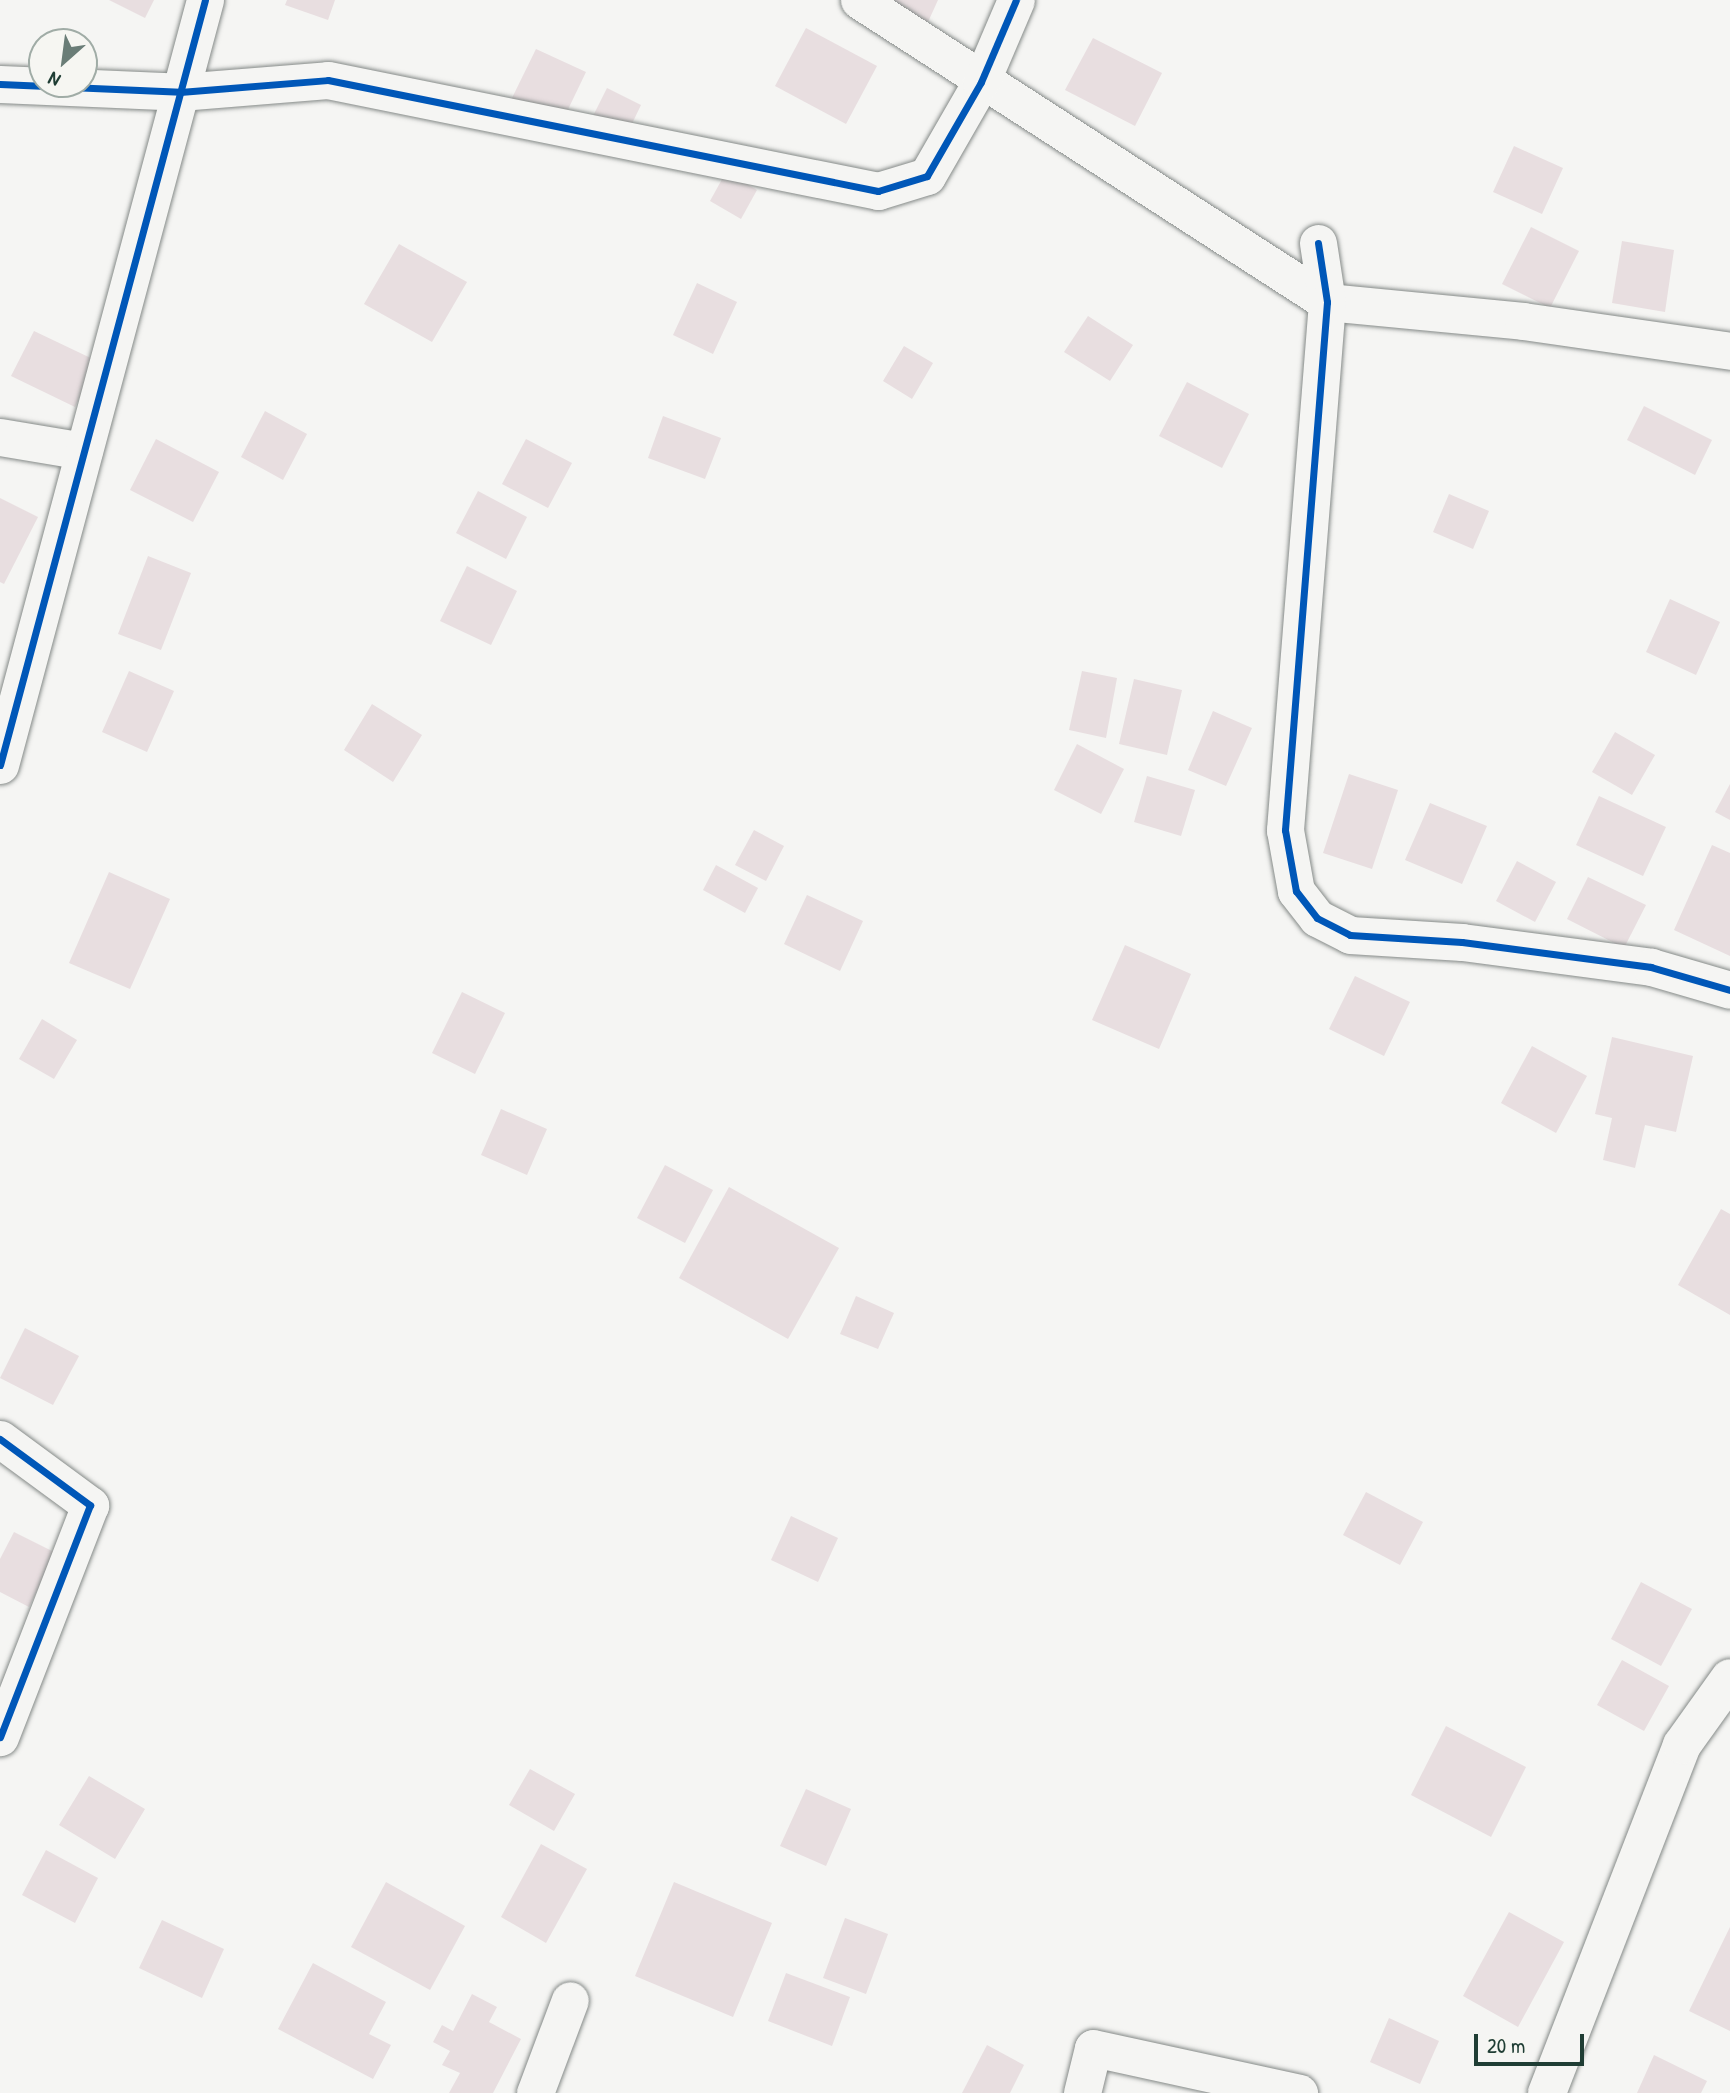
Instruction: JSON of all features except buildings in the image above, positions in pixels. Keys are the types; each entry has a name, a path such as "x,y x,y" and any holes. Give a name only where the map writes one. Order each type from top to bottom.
{"main road":[{"path":"1547,2093 1682,1745 1730,1678"}],"street":[{"path":"0,765 205,0"},
{"path":"859,0 981,82 1327,302 1523,321 1730,351"},
{"path":"0,84 180,92 328,80 878,191 927,176 981,82 1016,0"},
{"path":"1318,243 1327,302 1284,830 1296,891 1317,918 1350,935 1462,942 1651,967 1730,990"},
{"path":"0,438 84,450"},
{"path":"0,1438 90,1504 0,1737"},
{"path":"535,2093 570,2000"},
{"path":"1082,2093 1093,2048 1299,2093"}],"cycle path":[{"path":"0,765 205,0"},
{"path":"0,84 180,92 328,80 878,191 927,176 981,82 1016,0"},
{"path":"1318,243 1327,302 1285,830 1296,891 1317,918 1350,935 1462,942 1651,967 1730,990"},
{"path":"0,1439 90,1505 0,1737"}]}
